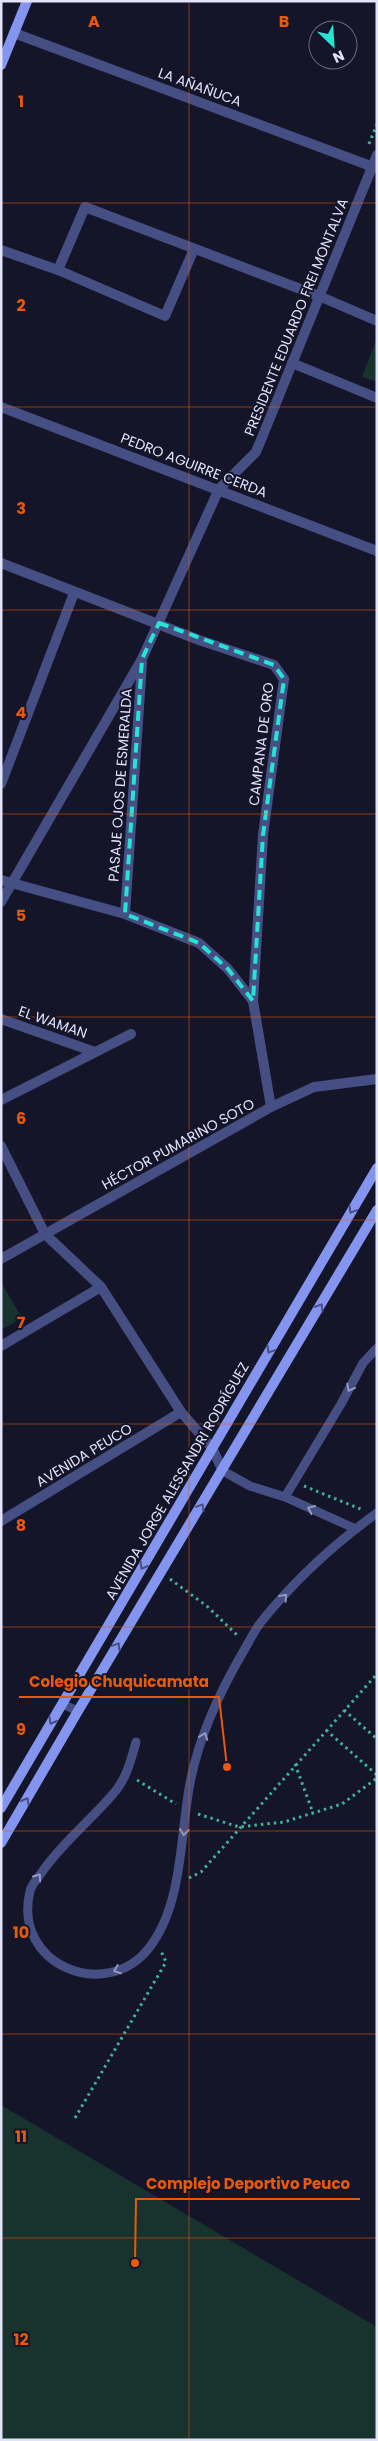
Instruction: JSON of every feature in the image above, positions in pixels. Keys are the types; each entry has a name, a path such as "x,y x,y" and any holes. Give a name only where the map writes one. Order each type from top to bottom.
{"street":[{"path":"1,65 27,1"},
{"name":"LA AÑAÑUCA","path":"14,32 374,167"},
{"name":"PRESIDENTE EDUARDO FREI MONTALVA","path":"1,902 6,881 142,659 218,489 256,452 374,167 377,155"},
{"path":"58,270 85,206 319,296 377,321"},
{"path":"1,250 58,270 165,316 194,249"},
{"path":"292,363 377,398"},
{"name":"PEDRO AGUIRRE CERDA","path":"1,407 377,551"},
{"name":"CAMPANA DE ORO","path":"1,563 74,593 159,623 200,640 274,665 284,679 263,835 253,1001 271,1107"},
{"path":"1,784 74,593"},
{"name":"PASAJE OJOS DE ESMERALDA","path":"125,914 142,659"},
{"path":"6,881 125,914 199,943 228,969 253,1001"},
{"name":"EL WAMAN","path":"1,1019 95,1052"},
{"path":"1,1100 131,1034"},
{"name":"HÉCTOR PUMARINO SOTO","path":"1,1259 271,1107 314,1087 377,1078"},
{"path":"1,1146 45,1234 101,1287 181,1412 212,1448 223,1471"},
{"name":"AVENIDA JORGE ALESSANDRI RODRÍGUEZ","path":"1,1808 377,1168"},
{"path":"1,1843 377,1210"},
{"path":"1,1346 101,1287"},
{"name":"AVENIDA PEUCO","path":"1,1521 181,1412"}],"lane":[{"path":"285,1497 341,1404 363,1363 377,1348"},
{"path":"223,1471 250,1486 285,1497 356,1529"},
{"path":"136,1742 126,1773 115,1792 54,1855 31,1889 27,1919 38,1947 58,1966 104,1975 134,1964 149,1948 167,1918 174,1887 190,1783 198,1752 221,1689 260,1624 299,1580 374,1515"},
{"path":"62,1704 78,1711"}],"path":[{"path":"294,1482 360,1507 374,1515"},
{"path":"161,1573 208,1607 248,1645"},
{"path":"174,1887 202,1872 239,1827 377,1674"},
{"path":"344,1710 377,1739"},
{"path":"126,1773 187,1810 239,1827 284,1822 342,1804 377,1777 326,1730"},
{"path":"295,1764 312,1813"},
{"path":"75,2118 166,1962 155,1939"}],"highlighted area":[{"path":"159,623 274,665 284,679 263,835 253,1001 228,969 199,943 125,914 142,659"}],"green space":[{"path":"377,341 377,382 362,377"},
{"path":"1,1282 22,1318 1,1330"},
{"path":"1,2105 377,2327 377,2440 1,2440"}],"place":[{"name":"Colegio Chuquicamata","path":"227,1767"},
{"name":"Complejo Deportivo Peuco","path":"135,2263"}]}
